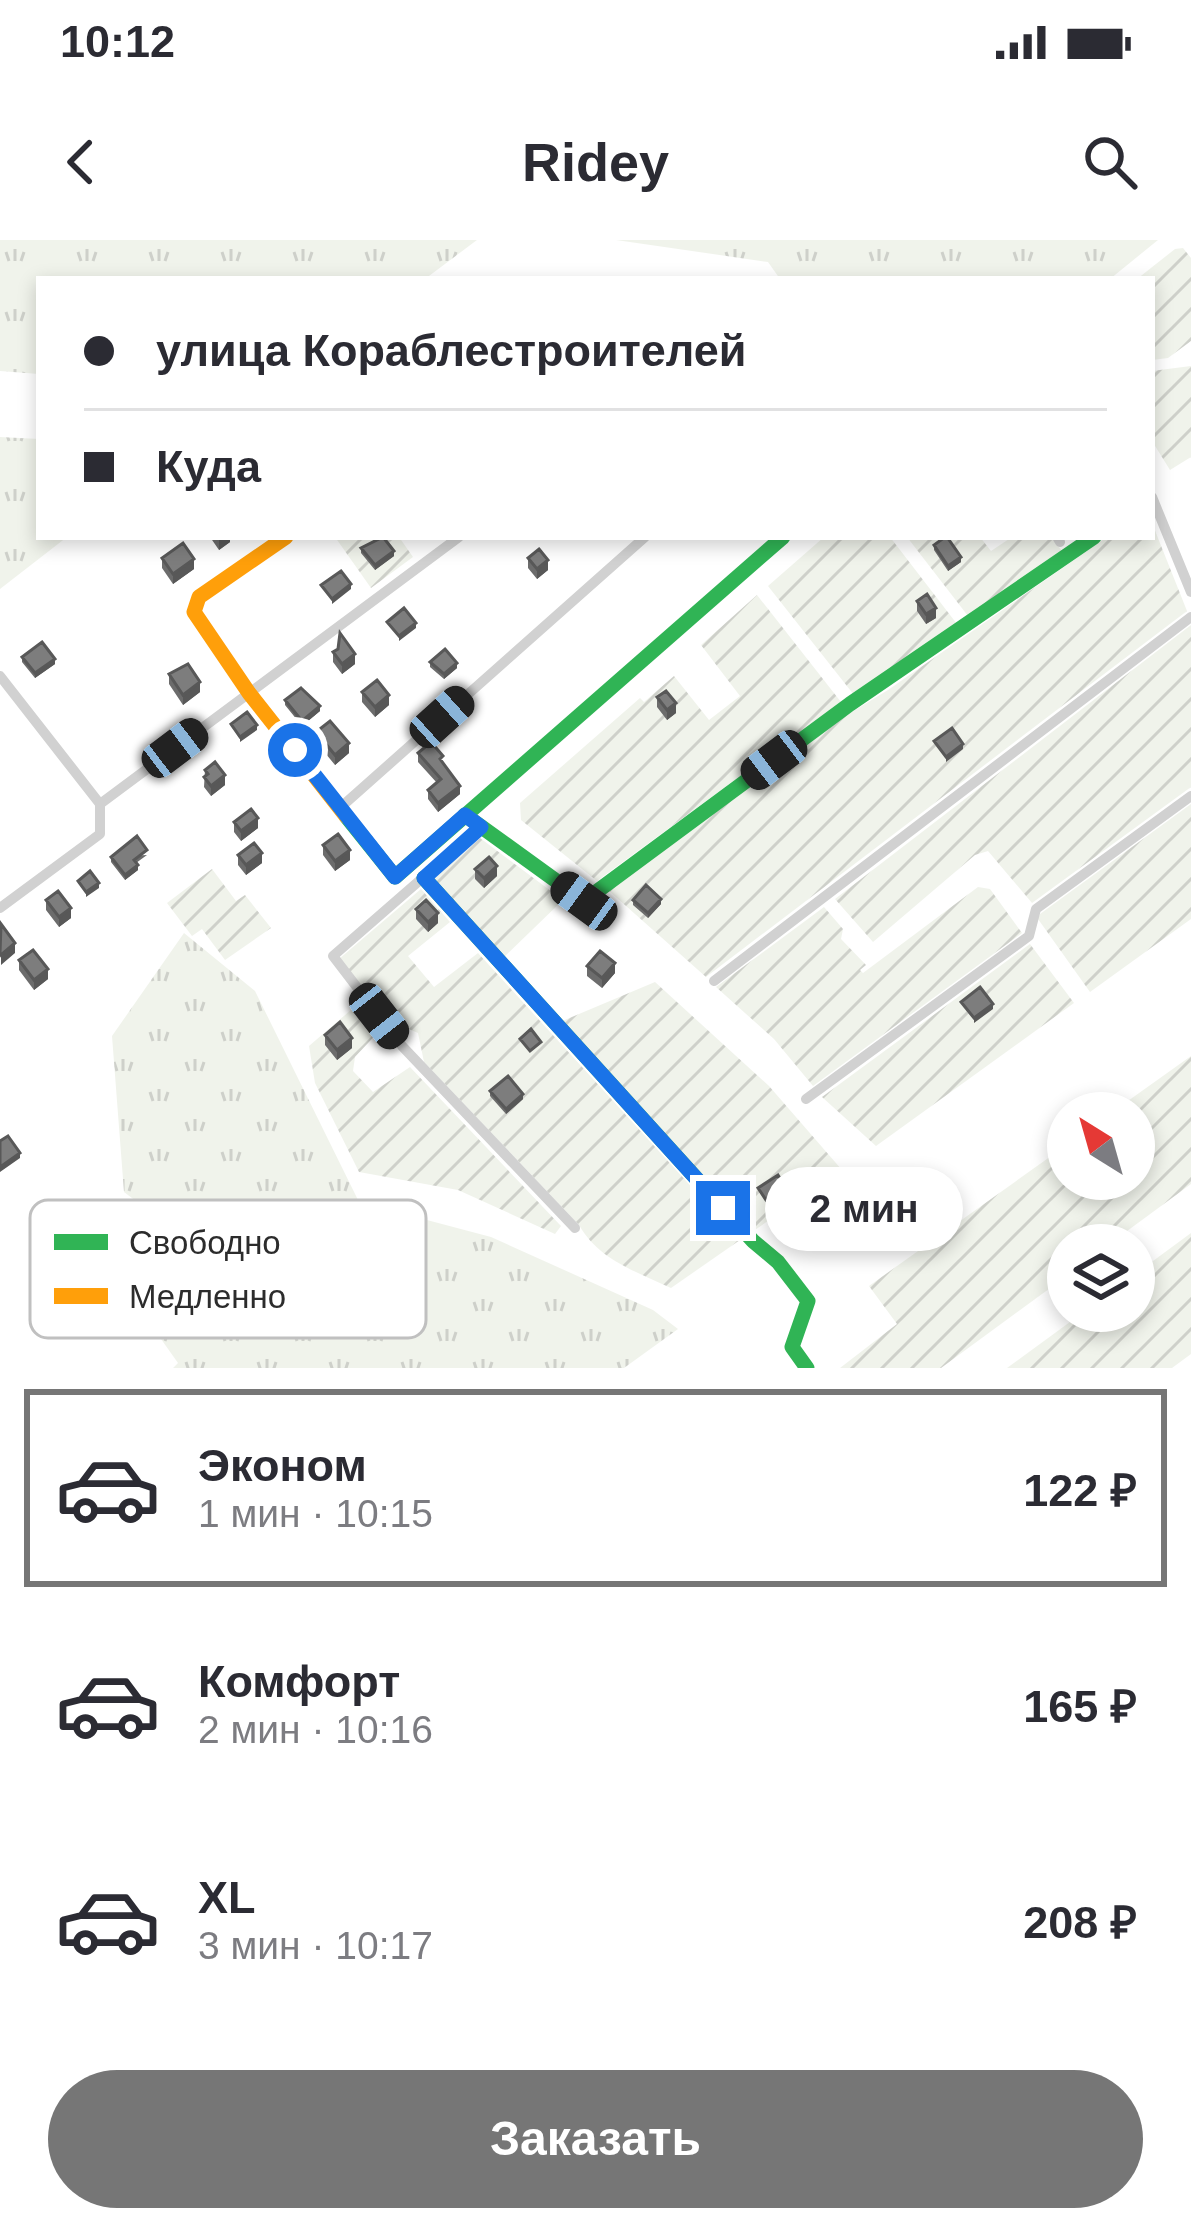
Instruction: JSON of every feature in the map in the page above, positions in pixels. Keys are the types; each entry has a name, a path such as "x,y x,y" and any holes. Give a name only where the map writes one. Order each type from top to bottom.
{"street":[{"path":"1155,504 1191,592"},
{"path":"282,540 199,597 194,612 249,693 395,877 780,540"},
{"path":"100,804 455,540"},
{"path":"341,807 642,540"},
{"path":"465,815 584,901 850,704 1090,540"},
{"path":"714,981 1191,617"},
{"path":"0,676 100,804 100,834 0,908"},
{"path":"806,1099 1029,936 1036,909 1191,796"},
{"path":"481,827 333,956 402,1046 574,1228"},
{"path":"424,878 737,1224 778,1262 808,1301 791,1347 807,1368"}],"green space":[{"path":"0,240 477,240 429,276 36,276 36,374 0,371"},
{"path":"616,240 1158,240 1114,276 778,276 768,262"},
{"path":"1183,248 1191,258 1191,341 1168,358 1155,360 1155,276 1141,276"},
{"path":"1191,366 1191,457 1170,470 1155,446 1155,371"},
{"path":"0,437 36,439 36,540 63,540 0,589"},
{"path":"1155,531 1187,611 706,977 608,890 837,721 1103,540 1155,540"},
{"path":"337,540 401,540 413,557 371,588"},
{"path":"821,540 892,540 957,624 854,695 768,586"},
{"path":"909,540 982,540 991,551 1008,540 1053,540 1062,551 968,616"},
{"path":"757,595 841,702 597,881 521,820 520,803 640,698 644,702 674,676 709,720 740,696 701,645"},
{"path":"1191,625 1191,787 1032,903 988,851 975,855 873,942 835,899"},
{"path":"1191,804 1191,919 1090,992 1038,919 1040,914"},
{"path":"480,838 563,900 502,959 432,880"},
{"path":"212,869 236,901 245,895 271,928 225,960 202,929 192,936 167,903"},
{"path":"978,887 990,889 1022,933 813,1086 774,1039 716,987 824,907 843,929 841,939 866,965 860,970 863,973"},
{"path":"421,889 450,922 408,956 434,987 478,953 740,1240 671,1288 619,1263 587,1237 424,1062 418,1033 392,1022 339,959"},
{"path":"184,933 255,991 358,1200 135,1200 124,1192 112,1036"},
{"path":"1030,944 1074,1003 876,1146 822,1097"},
{"path":"655,982 769,1086 842,1170 752,1232 560,1022"},
{"path":"359,1003 381,1029 355,1057 353,1071 373,1092 410,1067 561,1226 555,1234 458,1190 359,1172 315,1083 309,1046"},
{"path":"1191,1056 1191,1184 1137,1224 1047,1224 1047,1290 941,1368 840,1368 897,1324 869,1286 1047,1159 1047,1200 1155,1200 1155,1092 1140,1092"},
{"path":"426,1220 491,1237 653,1310 678,1329 624,1368 173,1368 178,1363 161,1339 426,1338"},
{"path":"1191,1233 1191,1354 1172,1368 1007,1368 1056,1332 1155,1332 1155,1260"}],"building":[{"path":"385,540 394,551 375,565 361,548"},
{"path":"949,540 961,557 948,566 934,545"},
{"path":"183,543 194,559 173,574 162,558"},
{"path":"539,549 548,560 537,569 528,558"},
{"path":"341,571 351,584 332,599 321,585"},
{"path":"927,594 936,608 926,614 917,601"},
{"path":"404,608 416,623 399,636 387,622"},
{"path":"340,633 355,654 342,664 333,652 338,649"},
{"path":"42,642 55,659 35,673 22,657"},
{"path":"445,649 457,663 444,674 430,662"},
{"path":"188,664 200,682 183,695 169,674"},
{"path":"377,680 389,695 375,707 362,692"},
{"path":"301,688 320,706 302,721 285,700"},
{"path":"666,691 676,703 667,710 657,697"},
{"path":"247,712 257,725 240,737 231,724"},
{"path":"330,721 349,743 335,755 316,732"},
{"path":"952,728 963,744 946,757 934,741"},
{"path":"431,742 460,786 438,803 428,790 441,779 418,753"},
{"path":"215,762 225,775 211,786 205,770"},
{"path":"251,809 258,818 241,831 234,822"},
{"path":"338,834 350,850 335,861 323,845"},
{"path":"137,836 147,850 125,875 111,857"},
{"path":"254,843 262,853 246,865 238,855"},
{"path":"489,857 497,866 484,878 475,869"},
{"path":"90,871 99,883 86,892 78,881"},
{"path":"646,885 661,899 648,913 633,900"},
{"path":"58,891 71,908 59,917 46,900"},
{"path":"426,900 438,913 428,922 416,909"},
{"path":"1,924 15,943 1,955 0,953"},
{"path":"33,950 48,969 34,980 19,960"},
{"path":"600,951 615,963 602,978 587,966"},
{"path":"980,987 993,1004 974,1018 961,1002"},
{"path":"340,1022 352,1038 337,1050 325,1035"},
{"path":"531,1029 541,1042 530,1051 520,1039"},
{"path":"508,1076 523,1094 506,1109 490,1091"},
{"path":"8,1136 20,1153 0,1167 0,1141"},
{"path":"778,1175 785,1186 766,1200 758,1188"}],"traffic: fast":[{"path":"346,816 395,877 780,540"},
{"path":"465,815 584,901 850,704 1090,540"},
{"path":"424,878 753,1241 778,1262 808,1301 792,1347 807,1368"}],"traffic: slow":[{"path":"282,540 199,597 194,612 249,693 346,816"}],"route":[{"path":"295,750 395,877 465,815 481,827 424,878 723,1208"}]}
